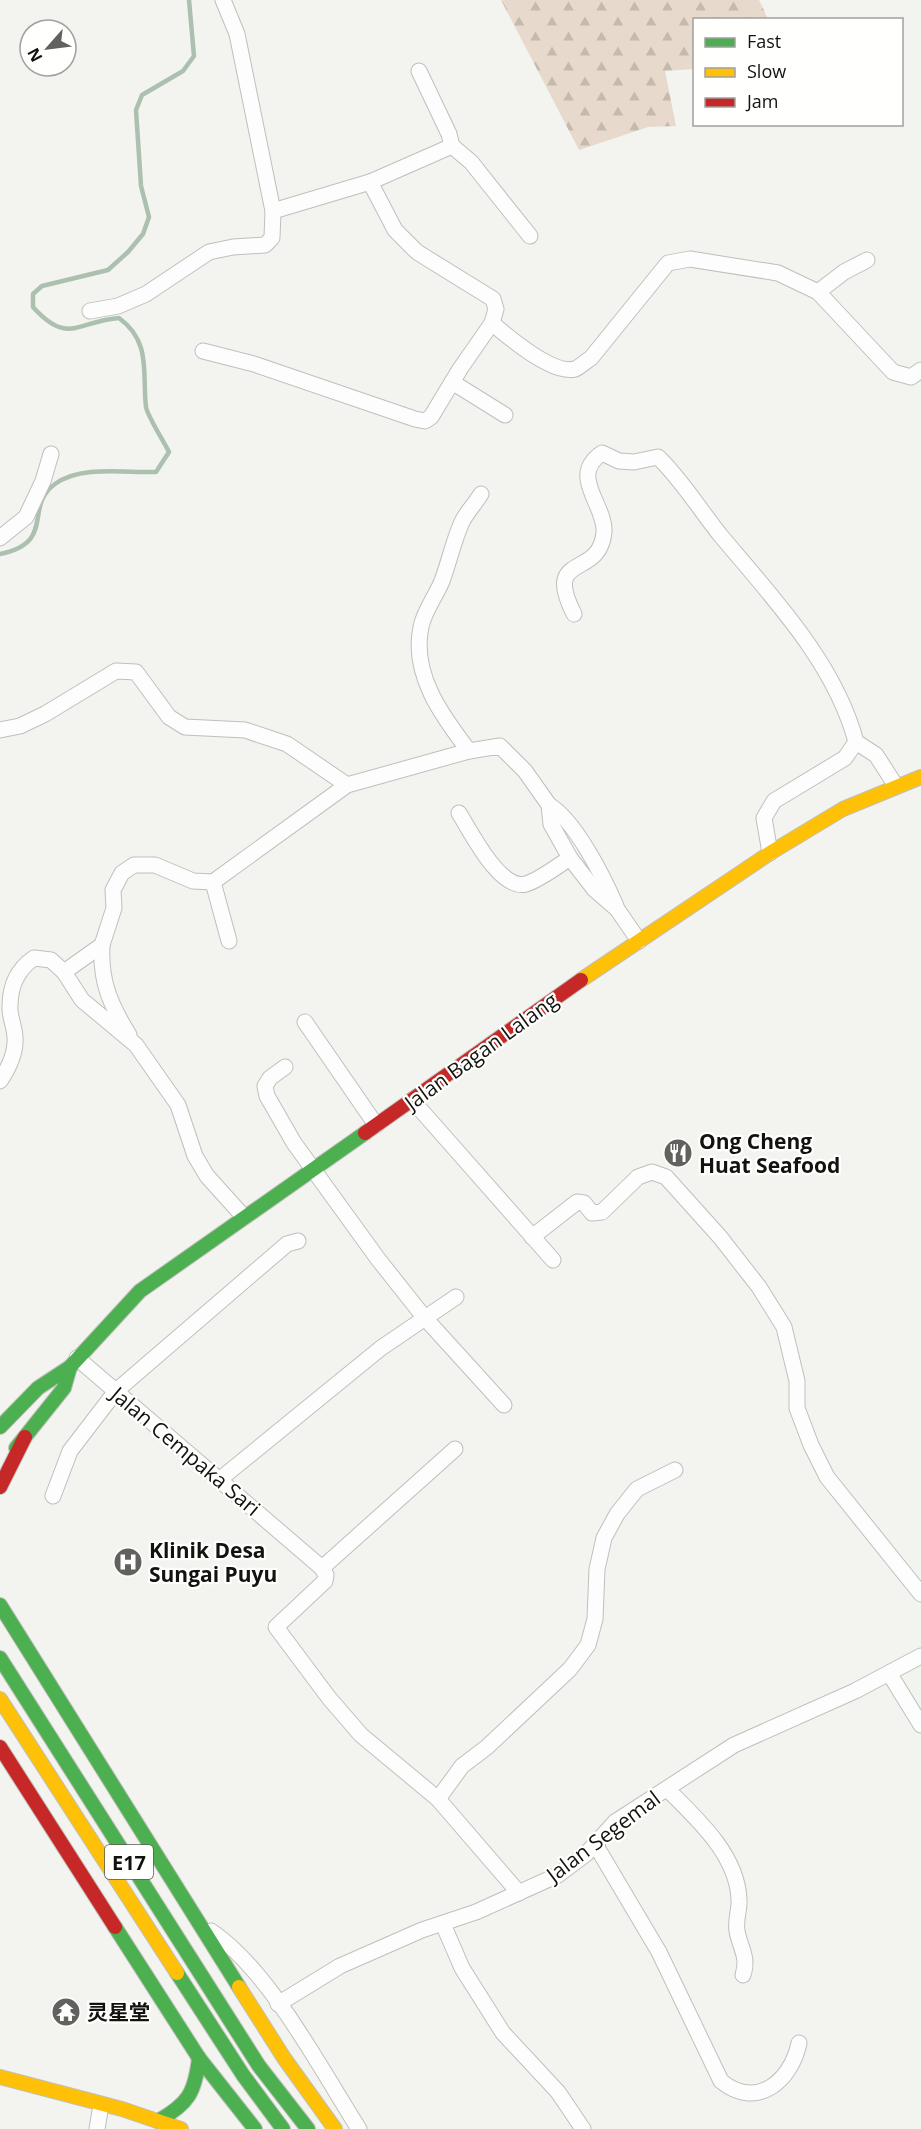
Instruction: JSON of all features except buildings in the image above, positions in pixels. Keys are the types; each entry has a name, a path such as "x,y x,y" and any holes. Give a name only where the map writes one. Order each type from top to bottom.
{"main road":[{"name":"Jalan Bagan Lalang","path":"0,1427 38,1388 74,1363 140,1291 243,1216 412,1100 523,1019 770,853 843,809 921,777"},
{"name":"Jalan Bagan Lalang","path":"0,1466 64,1388 74,1363"},
{"path":"0,1487 25,1437"},
{"path":"2,1611 284,2058 335,2129"},
{"name":"E17","path":"0,1658 259,2066 308,2129"},
{"name":"E17","path":"0,1699 243,2075 283,2129"},
{"path":"0,1747 199,2058 255,2129"},
{"path":"158,2121 182,2108 196,2085 199,2058"},
{"path":"0,2077 181,2129"}],"street":[{"path":"90,311 118,306 146,294 209,252 232,247 265,245 272,238 273,211 237,34 223,0"},
{"path":"419,71 449,134 452,146 471,162 530,236"},
{"path":"273,211 370,182 452,146"},
{"path":"203,351 254,364 425,421 431,417 492,324 496,309 493,299 417,252 395,230 370,182"},
{"path":"492,324 535,356 561,369 575,369 591,358 668,263 690,259 778,273 818,292 893,372 911,377 921,370"},
{"path":"818,292 844,272 867,260"},
{"path":"452,382 505,415"},
{"path":"574,614 562,585 565,575 596,554 604,535 604,521 588,490 587,479 596,458 602,453 619,461 634,462 658,457 790,619 832,684 850,718 856,742 876,755 896,786"},
{"path":"0,538 26,517 43,481 51,454"},
{"path":"469,751 445,720 421,668 418,648 421,625 440,584 461,523 481,494"},
{"path":"0,730 20,726 45,714 116,670 136,672 169,717 185,727 245,730 287,744 347,785"},
{"path":"770,853 764,818 774,801 845,758 856,742"},
{"path":"243,1216 207,1176 195,1156 178,1105 136,1045 108,996 101,972 102,945 114,908 113,890 122,873 134,865 155,865 193,881 213,882 347,785 469,751 500,746 525,771 549,805 561,812 604,878 617,909 639,941"},
{"path":"549,805 551,824 570,858 594,889 617,909"},
{"path":"459,813 489,862 509,883 523,885 570,858"},
{"path":"213,882 229,941"},
{"path":"64,972 102,945"},
{"path":"0,1081 9,1066 16,1039 9,1006 16,976 23,966 34,958 51,960 64,972 82,1000 136,1045"},
{"path":"304,1022 376,1125"},
{"path":"285,1067 270,1078 265,1086 267,1096 312,1169 424,1317 504,1405"},
{"path":"412,1100 553,1260"},
{"path":"532,1237 577,1202 584,1203 592,1212 602,1212 638,1177 652,1172 666,1178 720,1237 759,1287 784,1327 797,1381 797,1408 811,1445 827,1477 921,1594"},
{"path":"53,1496 70,1451 116,1391 287,1244 298,1241"},
{"path":"219,1480 381,1347 456,1297"},
{"name":"Jalan Cempaka Sari","path":"74,1363 116,1391 322,1568"},
{"path":"455,1449 322,1568 326,1575 325,1581 276,1627 329,1698 361,1735 438,1799 519,1893"},
{"path":"438,1799 462,1766 487,1748 570,1669 588,1645 592,1627 597,1569 604,1538 617,1514 638,1489 675,1470"},
{"name":"Jalan Segemal","path":"278,2004 340,1966 558,1875 586,1854 615,1822 734,1745 921,1656"},
{"path":"889,1673 921,1725"},
{"path":"667,1789 699,1821 728,1864 740,1900 735,1920 747,1964 743,1975"},
{"path":"595,1844 659,1952 721,2082 733,2091 752,2095 768,2088 783,2077 796,2058 799,2043"},
{"path":"199,1923 230,1944 260,1977 359,2129"},
{"path":"443,1924 462,1968 503,2033 558,2092 583,2129"},
{"path":"97,2129 101,2105"}],"green space":[{"path":"501,0 759,0 768,18 693,18 693,69 665,71 676,126 648,127 579,150"}],"waterway":[{"path":"0,554 28,541 34,533 41,503 46,493 55,484 66,478 90,472 156,472 169,452 147,411 141,348 137,337 129,327 119,318 74,328 55,326 33,307 33,294 42,286 108,270 143,234 149,217 141,186 136,110 142,95 183,71 194,56 189,0"}],"traffic: fast":[{"path":"0,1427 38,1388 70,1367 140,1291 365,1133"},
{"path":"16,1448 64,1388 70,1367"},
{"path":"0,1605 239,1987"},
{"path":"0,1658 259,2066 308,2129"},
{"path":"115,1927 199,2058 255,2129"},
{"path":"177,1973 243,2075 283,2129"},
{"path":"158,2121 176,2109 188,2096 195,2080 199,2058"}],"traffic: slow":[{"path":"581,980 770,853 843,809 921,777"},
{"path":"0,1699 177,1973"},
{"path":"239,1987 284,2058 335,2129"},
{"path":"0,2077 122,2109 181,2129"}],"traffic: jam":[{"path":"365,1133 581,980"},
{"path":"0,1487 25,1437"},
{"path":"0,1747 115,1927"}],"place":[{"name":"Ong Cheng Huat Seafood","path":"678,1153"},
{"name":"Klinik Desa Sungai Puyu","path":"128,1562"},
{"name":"灵星堂","path":"66,2012"}]}
